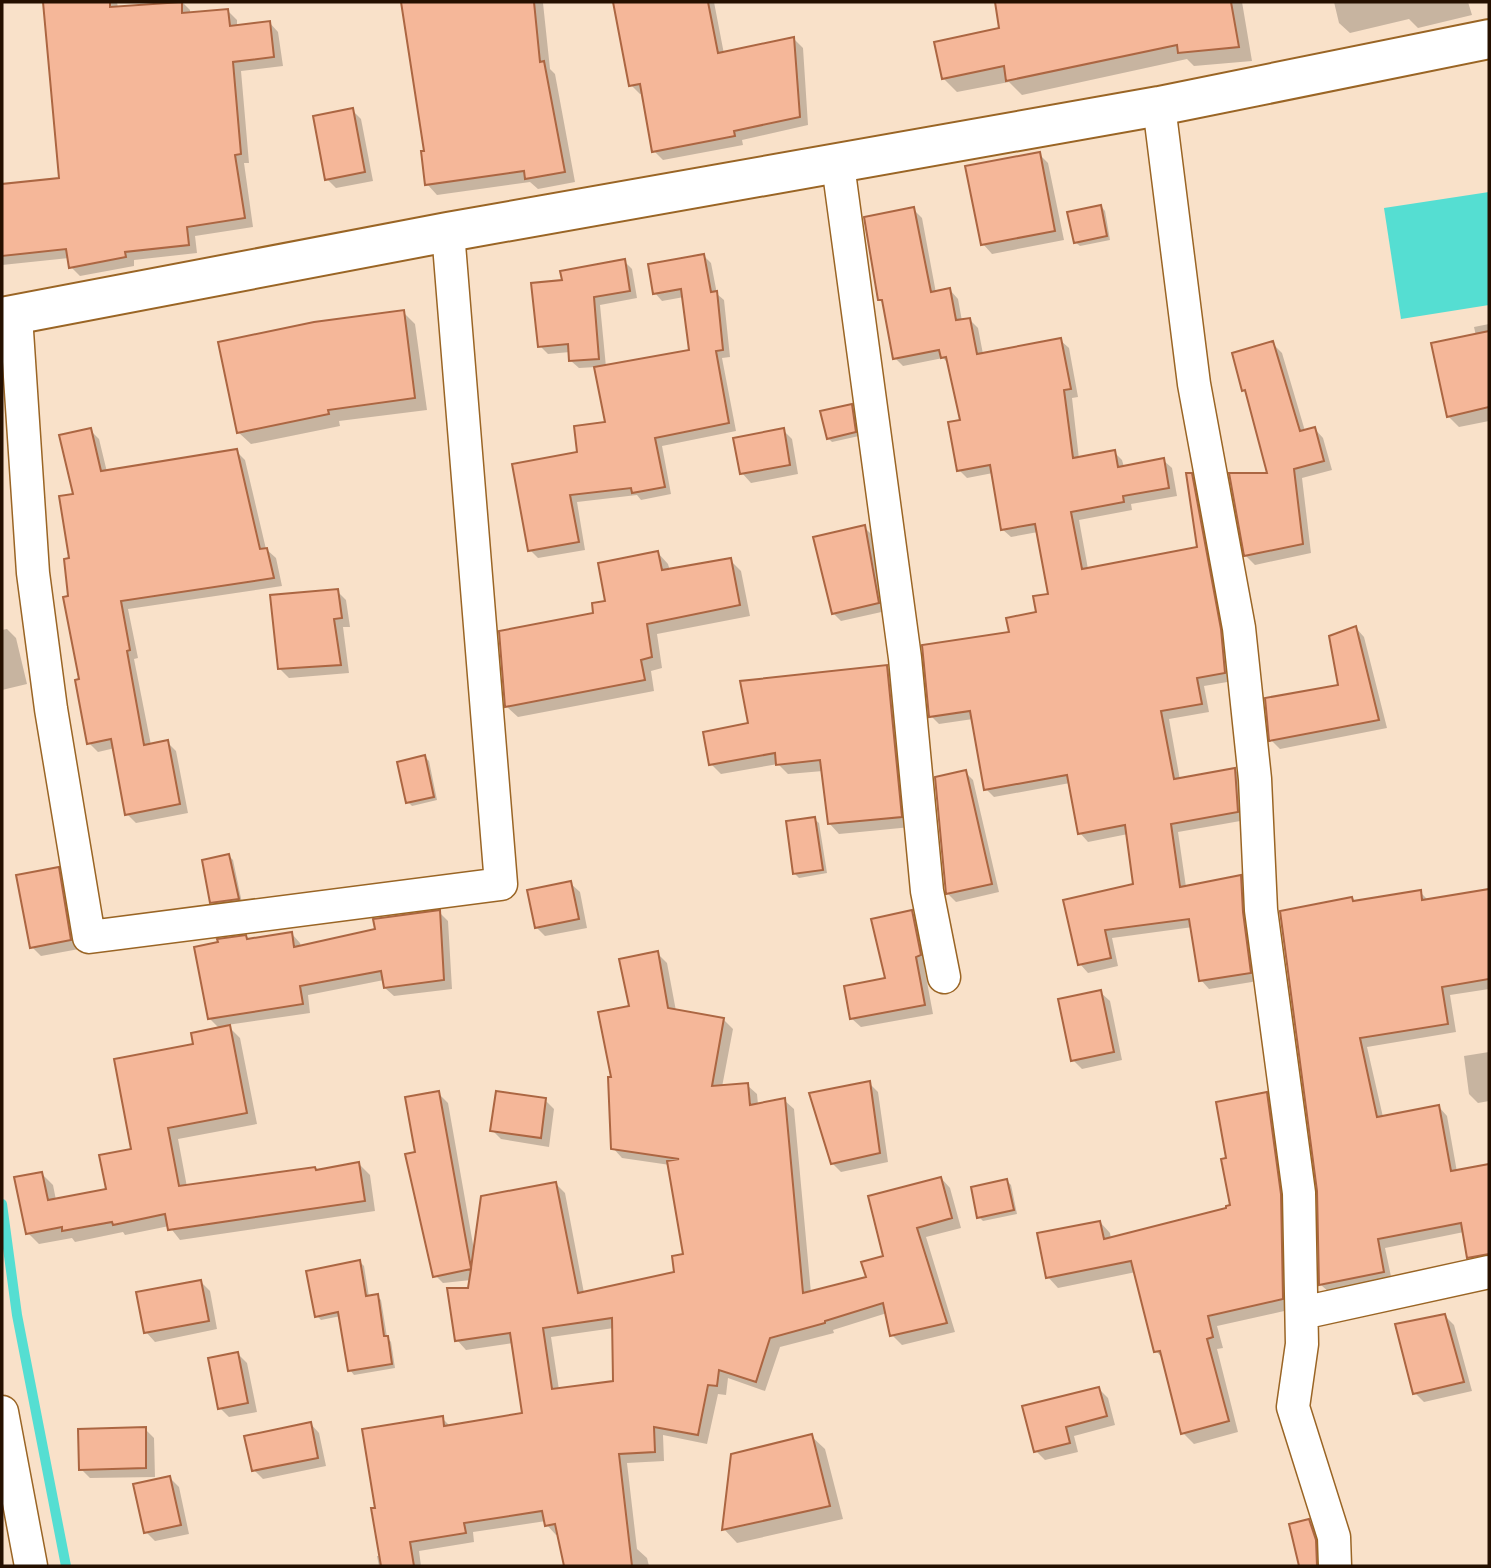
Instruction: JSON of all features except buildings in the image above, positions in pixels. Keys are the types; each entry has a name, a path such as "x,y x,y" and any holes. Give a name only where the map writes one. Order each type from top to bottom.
{"main road":[{"path":"9,316 448,232 1159,106 1489,39"}],"street":[{"path":"1159,106 1194,384 1239,628 1255,779 1261,910 1299,1193 1302,1345 1293,1407 1334,1537 1335,1566"},
{"path":"838,165 905,658 927,891 944,977"},
{"path":"9,316 33,573 53,723 89,937 501,884 448,232"},
{"path":"1301,1313 1489,1272"},
{"path":"2,1412 31,1566"}],"water":[{"path":"1489,192 1489,305 1401,319 1384,208"}],"waterway":[{"path":"2,1204 17,1315 66,1566"}]}
